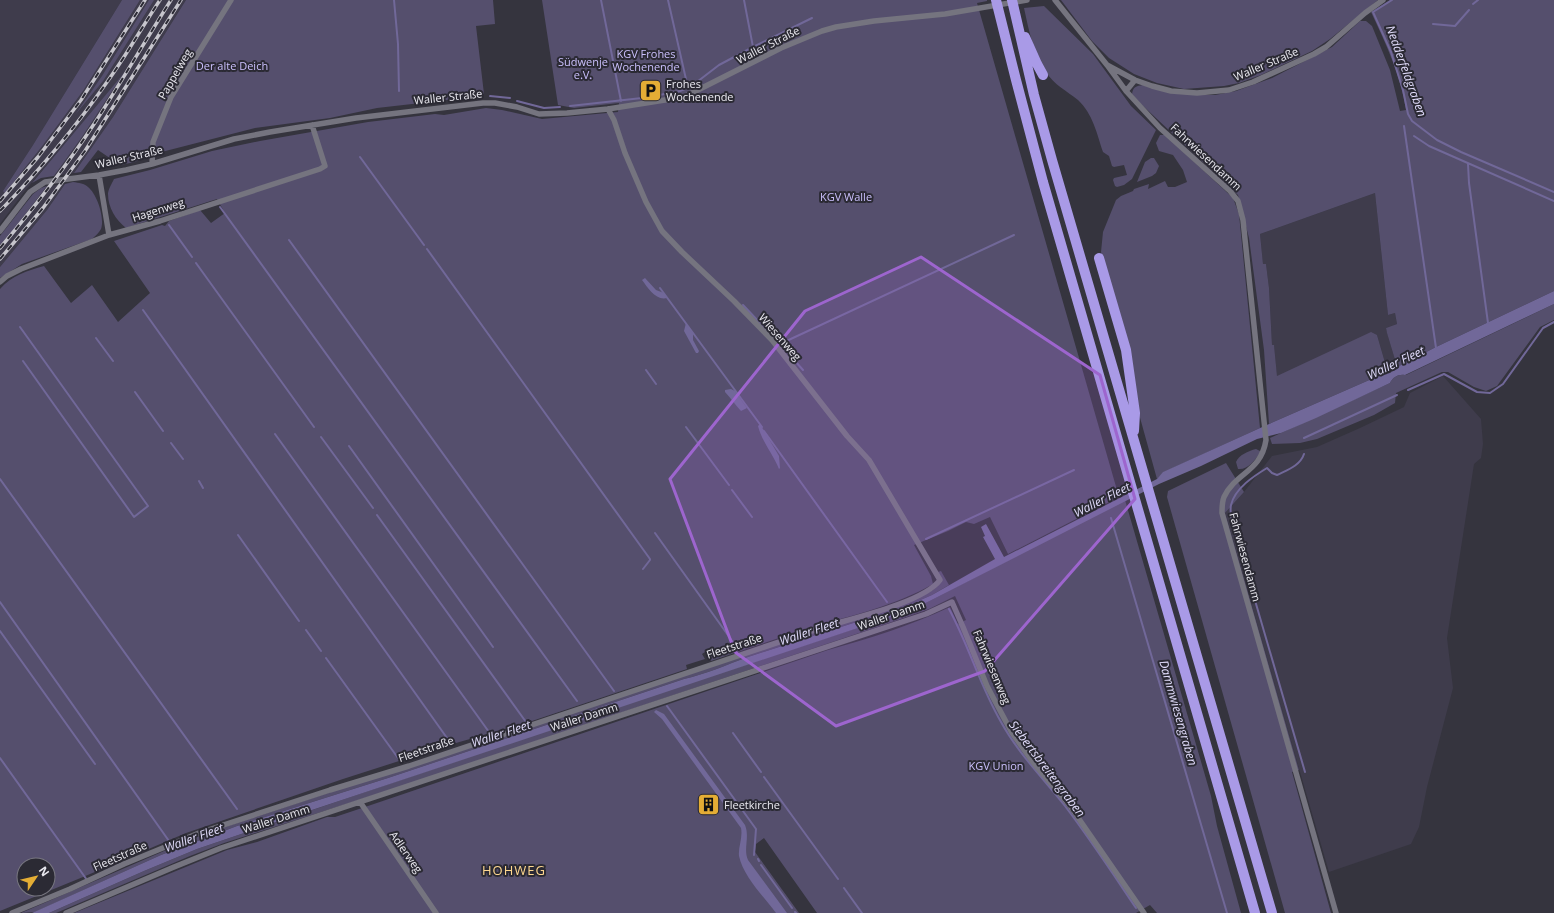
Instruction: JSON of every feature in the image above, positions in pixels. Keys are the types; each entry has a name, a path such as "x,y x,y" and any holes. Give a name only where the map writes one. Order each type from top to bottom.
{"highway":[{"path":"996,0 1043,182 1255,913"},
{"path":"1012,0 1015,18 1052,160 1272,913"},
{"path":"1015,18 1043,75"},
{"path":"1099,258 1126,350 1135,413 1134,441"}],"street":[{"name":"Pappelweg","path":"152,164 153,142 171,97 231,0"},
{"name":"Waller Straße","path":"0,231 30,192 45,182 99,175 152,164 234,139 312,125 482,103 495,103 511,106 539,114 608,109 684,97 781,48 822,31 874,21 945,14 1028,0"},
{"name":"Waller Straße","path":"1055,0 1106,65 1135,80 1171,91 1197,93 1235,88 1253,82 1314,54 1326,47 1365,13 1383,0"},
{"name":"Fahrwiesendamm","path":"1106,65 1126,91 1160,128 1238,201 1243,220 1266,440 1265,449 1255,466 1230,488 1224,499 1222,513 1336,913"},
{"path":"1126,91 1135,80"},
{"name":"Wiesenweg","path":"608,109 614,120 625,153 646,202 662,231 772,340 847,436 869,460 940,580"},
{"name":"Hagenweg","path":"0,282 7,276 109,235 160,221 325,166 312,125"},
{"path":"99,175 109,235"},
{"name":"Fleetstraße","path":"12,913 199,833 409,766 826,626 892,607 934,587 940,580"},
{"name":"Waller Damm","path":"66,913 221,848 926,614 952,602"},
{"name":"Fahrwiesenweg","path":"952,602 987,686 1012,733 1035,765 1070,806 1143,913"},
{"name":"Adlerweg","path":"360,802 436,913"}],"highlighted area":[{"path":"921,257 1100,375 1135,499 985,671 836,726 735,652 670,479 805,311"}],"shaded area":[{"path":"0,0 122,0 3,191 19,176 83,91 140,0 186,0 113,117 74,173 54,176 82,137 121,77 24,192 0,224"},
{"path":"65,184 47,210 0,267 0,245 47,186"},
{"path":"1375,193 1388,315 1395,313 1397,324 1386,328 1396,363 1399,368 1390,373 1386,366 1377,335 1277,377 1274,346 1272,345 1269,288 1266,264 1263,265 1260,234"},
{"path":"645,278 656,290 664,293 667,298 659,298 656,296 642,280"},
{"path":"1554,291 1554,304 1405,375 1396,376 1390,383 1316,418 1281,433 1257,439 1159,484 912,610 197,849 49,913 32,913 161,855 237,826 388,778 708,672 748,657 909,605 932,595 995,559 983,537 985,536 981,527 986,524 1004,557 1157,479 1163,472 1383,374 1390,373 1401,365 1436,347"},
{"path":"686,323 693,333 693,340 699,351 698,353 696,353 684,331"},
{"path":"1443,376 1481,419 1483,444 1481,458 1474,464 1447,638 1453,688 1427,787 1419,827 1411,844 1329,872 1225,513 1244,492 1272,456 1317,447 1360,428 1404,407 1410,393"},
{"path":"731,389 735,391 747,408 741,411 725,392 725,390"},
{"path":"760,424 779,456 779,469 762,437 758,426"},
{"path":"656,710 664,714 745,825 747,834 746,852 748,860 787,913 776,913 749,879 741,864 739,856 741,828 662,719 654,712"}],"green space":[{"path":"122,0 140,0 83,91 5,193 3,191"},
{"path":"149,0 154,0 103,81 75,115 102,76"},
{"name":"Der alte Deich","path":"186,0 493,0 495,24 476,26 484,94 456,99 377,108 330,118 255,128 146,156 135,162 120,165 98,150 81,172 74,173 113,117"},
{"path":"542,0 987,0 977,3 1119,497 1008,554 990,517 974,524 966,522 914,545 931,576 933,584 919,592 874,609 812,627 711,661 705,652 702,654 705,659 686,665 687,669 529,722 449,745 343,779 186,833 56,888 56,857 16,857 16,897 34,897 0,911 0,289 15,277 44,266 71,303 92,285 118,322 150,293 114,241 162,225 165,226 169,221 200,210 211,223 225,213 217,199 126,228 116,217 109,204 108,192 114,179 150,170 212,151 368,122 435,114 444,115 486,108 542,119 618,112 619,103 574,108 558,105"},
{"path":"1061,0 1378,0 1330,39 1312,51 1261,75 1239,83 1224,86 1184,89 1157,83 1134,74 1109,58 1092,41"},
{"path":"1390,0 1554,0 1554,291 1436,347 1401,365 1399,368 1396,363 1386,328 1397,324 1395,313 1388,315 1375,193 1260,234 1263,264 1266,264 1269,288 1272,345 1274,345 1277,376 1371,332 1377,335 1386,366 1390,373 1383,374 1269,424 1264,350 1249,238 1238,195 1140,103 1132,92 1135,87 1143,85 1197,95 1215,95 1236,91 1272,78 1332,47 1360,21 1366,21 1372,26 1390,70 1400,111 1406,110 1397,72 1371,12"},
{"path":"1044,6 1093,54 1131,106 1156,130 1132,179 1124,185 1117,187 1115,186 1113,180 1114,178 1127,175 1124,165 1112,166 1109,156 1103,152 1094,124 1083,106 1078,100 1049,77 1038,57 1032,41 1024,8"},
{"path":"124,73 82,137 54,176 41,178 32,183"},
{"path":"1160,135 1165,135 1233,198 1239,214 1260,428 1164,472 1157,479 1139,414 1124,328 1101,252 1103,232 1116,200 1134,189 1149,184 1148,189 1165,181 1168,187 1175,187 1187,182 1183,170 1173,155 1159,151 1156,143"},
{"path":"1151,158 1154,158 1159,166 1156,173 1137,182 1145,162"},
{"path":"73,182 81,183 88,187 97,200 102,219 101,229 99,232 92,239 22,264 0,278 0,267 47,210 65,184"},
{"path":"47,186 0,245 0,236 33,194 41,188"},
{"path":"1554,304 1554,320 1540,327 1497,386 1486,391 1474,387 1448,372 1442,372 1396,393 1395,403 1374,415 1317,439 1300,443 1272,444 1270,438 1390,383 1396,376 1406,375"},
{"path":"1256,449 1260,451 1260,453 1253,461 1245,468 1238,469 1236,462 1239,457"},
{"path":"1226,463 1244,492 1225,513 1299,770 1292,772 1331,913 1285,913 1167,497 1168,491"},
{"name":"KGV Union","path":"1125,500 1211,796 1217,826 1241,913 1157,913 1150,905 1136,913 817,913 764,838 756,844 755,852 799,913 74,913 227,850 257,842 327,817 335,817 828,650 890,631 950,607 958,624 966,620 955,596 929,609 883,625 393,789 224,843 56,913 49,913 197,849 593,715 912,610"},
{"path":"941,571 949,585 932,595 909,605 748,657 708,672 388,778 237,826 161,855 35,912 21,913 201,835 922,596 938,586 942,580 938,572"}],"waterway":[{"path":"394,0 398,44 399,91"},
{"path":"601,0 621,101"},
{"path":"668,0 688,88"},
{"path":"744,0 753,47"},
{"name":"Nedderfeldgraben","path":"1392,0 1373,12 1391,52 1403,90 1408,114 1412,121 1437,140 1461,152 1554,192"},
{"path":"1473,4 1478,0"},
{"path":"1433,24 1455,26 1469,10"},
{"path":"693,85 719,65 812,18"},
{"path":"654,96 680,91 690,87"},
{"path":"490,96 510,98"},
{"path":"570,106 642,98"},
{"path":"517,101 544,108 560,107"},
{"path":"1404,126 1436,348"},
{"path":"1414,136 1429,146 1554,201"},
{"path":"360,157 424,245"},
{"path":"1468,164 1469,183 1488,323"},
{"path":"220,207 577,701"},
{"path":"169,225 192,257"},
{"path":"780,344 1014,235"},
{"path":"289,240 614,691"},
{"path":"427,249 650,559 643,569"},
{"path":"196,263 314,427"},
{"path":"660,288 762,427"},
{"path":"743,305 803,370"},
{"path":"143,310 452,745"},
{"path":"1408,390 1444,374 1477,392 1490,393 1503,384 1543,328 1554,322"},
{"path":"20,327 148,506 134,517 23,361"},
{"path":"96,338 113,361"},
{"path":"646,370 656,384"},
{"path":"135,392 163,431"},
{"path":"1304,438 1397,395"},
{"path":"686,427 729,485"},
{"path":"764,431 887,602"},
{"name":"Waller Fleet","path":"275,434 489,732"},
{"path":"321,437 373,508"},
{"path":"171,443 183,459"},
{"path":"349,446 493,647"},
{"path":"1304,454 1300,462 1277,475 1272,473 1267,468 1251,479 1236,493 1231,505 1231,518 1305,772"},
{"path":"926,539 1074,470"},
{"path":"0,479 237,809"},
{"path":"199,481 203,488"},
{"path":"732,490 752,517"},
{"name":"Waller Fleet","path":"377,515 526,722"},
{"name":"Dammwiesengraben","path":"1111,518 1227,913"},
{"path":"655,533 735,645"},
{"path":"238,535 299,621"},
{"name":"Waller Fleet","path":"0,602 169,841"},
{"name":"Siebertsbreitengraben","path":"949,609 963,637 987,694 1008,733 1023,755 1074,818 1136,908"},
{"path":"306,630 321,651"},
{"path":"0,631 95,764"},
{"path":"326,658 398,758"},
{"path":"667,706 756,829 754,855"},
{"path":"733,733 761,772"},
{"path":"0,758 87,880"},
{"path":"764,777 838,879"},
{"path":"761,865 792,908"},
{"path":"844,888 862,913"}],"railway":[{"path":"0,201 38,157 81,100 145,0"},
{"path":"0,211 43,165 82,116 114,72 160,0"},
{"path":"0,248 72,156 94,124 171,0"},
{"path":"0,259 43,208 85,151 181,0"}],"place":[{"name":"Frohes Wochenende","path":"651,90"},
{"name":"Fleetkirche","path":"708,805"}],"district":[{"name":"HOHWEG","path":"514,870"}],"park label":[{"name":"KGV Frohes Wochenende","path":"646,60"},
{"name":"Südwenje e.V.","path":"583,68"},
{"name":"KGV Walle","path":"846,197"}]}
